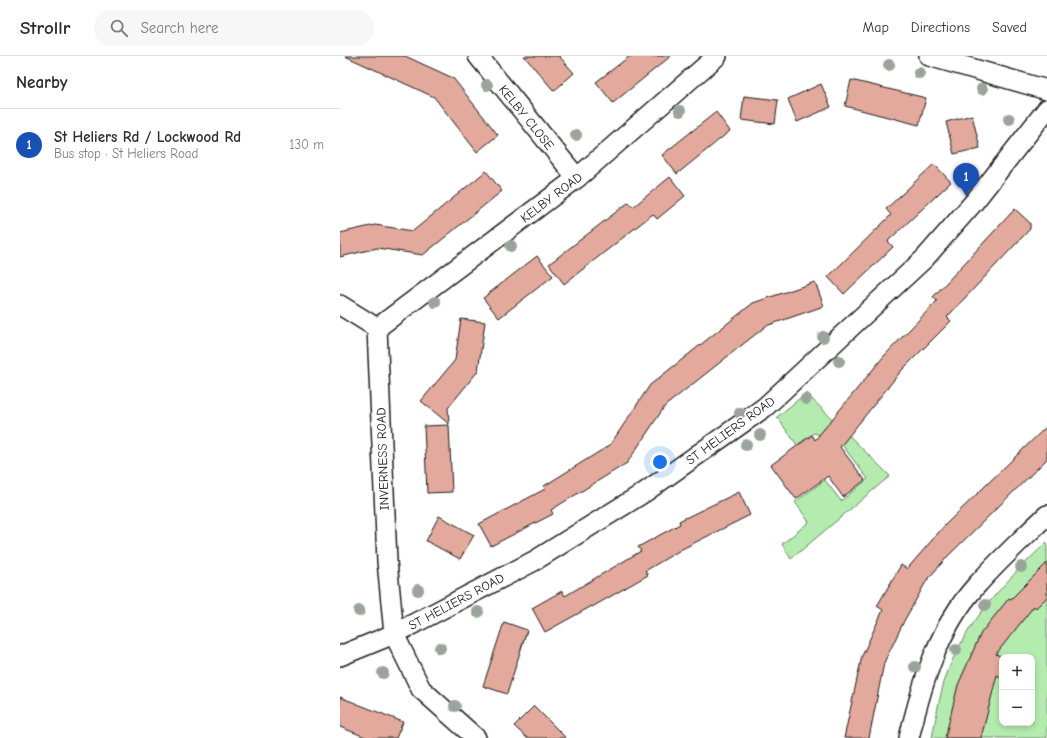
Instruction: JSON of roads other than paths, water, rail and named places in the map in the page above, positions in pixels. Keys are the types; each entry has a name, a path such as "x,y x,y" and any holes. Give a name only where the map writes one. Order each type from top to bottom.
{"street":[{"name":"KELBY CLOSE","path":"478,56 577,178"},
{"name":"KELBY ROAD","path":"377,328 577,178 717,56"},
{"path":"929,56 1047,90"},
{"name":"ST HELIERS ROAD","path":"340,656 394,634 540,557 645,492 765,406 874,308 925,258 974,202 1047,109"},
{"path":"340,305 377,328"},
{"name":"INVERNESS ROAD","path":"377,328 387,561 394,634"},
{"path":"909,738 918,700 933,655 952,618 975,586 1047,515"},
{"path":"394,634 421,689 476,738"}],"place":[{"name":"St Heliers Rd / Lockwood Rd","path":"966,196"}]}
